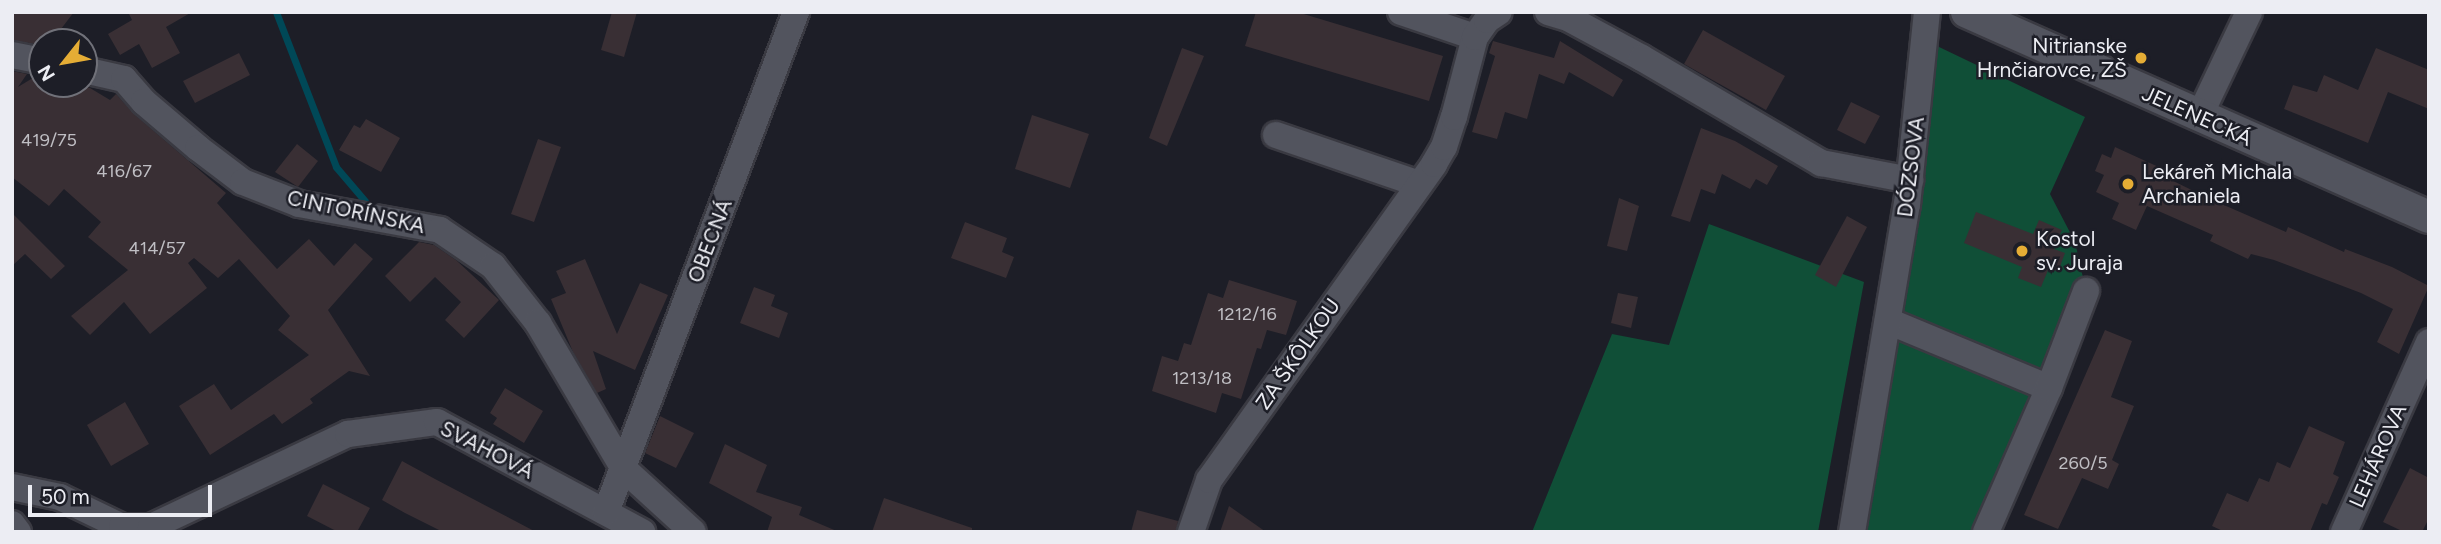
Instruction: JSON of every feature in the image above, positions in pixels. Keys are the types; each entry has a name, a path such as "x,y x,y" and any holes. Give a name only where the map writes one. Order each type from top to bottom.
{"street":[{"name":"OBECNÁ","path":"606,512 796,12"},
{"path":"1401,12 1475,37"},
{"name":"ZA ŠKÔLKOU","path":"1191,532 1209,480 1444,147 1475,37 1487,20 1499,12"},
{"path":"1548,12 1568,18 1642,58 1821,163 1910,180"},
{"name":"DÓZSOVA","path":"1852,532 1910,180 1927,12"},
{"name":"JELENECKÁ","path":"1967,12 2429,217"},
{"path":"2199,117 2249,12"},
{"name":"CINTORÍNSKA","path":"98,73 124,79 171,125 243,182 299,204 440,230 493,266 538,323 624,470 692,532"},
{"path":"1276,135 1419,184"},
{"path":"1986,532 2049,388 2086,291"},
{"path":"1888,321 2049,388"},
{"name":"LEHÁROVA","path":"2344,532 2429,342"},
{"name":"SVAHOVÁ","path":"12,487 60,497 122,527 151,527 348,434 437,422 642,532"},
{"path":"12,524 18,532"}],"green space":[{"path":"1937,46 2085,117 2050,194 2075,242 2086,291 1987,532 1863,532 1891,383"},
{"path":"1709,224 1864,282 1818,532 1532,532 1612,334 1669,345"}],"building":[{"path":"12,12 74,12 62,28 28,28 28,43 12,40"},
{"path":"128,12 192,12 166,27 180,53 152,68 139,44 120,55 108,34 132,20"},
{"path":"612,12 637,12 624,57 601,50"},
{"path":"1256,12 1297,12 1443,56 1429,101 1245,46"},
{"path":"1703,30 1785,76 1766,110 1684,64"},
{"path":"1493,41 1554,58 1560,41 1623,80 1613,97 1569,72 1564,84 1539,74 1527,119 1505,112 1497,139 1472,132 1495,56 1489,53"},
{"path":"1182,48 1204,56 1167,146 1149,138"},
{"path":"2376,48 2429,70 2429,109 2388,92 2368,143 2284,109 2293,85 2317,92 2324,75 2358,90"},
{"path":"239,53 250,75 195,103 183,81"},
{"path":"12,71 27,74 18,87 28,81 28,98 98,98 98,93 110,100 116,94 134,114 226,193 217,203 277,269 309,239 334,266 355,243 373,259 328,310 370,376 349,371 310,399 313,403 282,424 274,414 210,455 179,406 214,384 231,410 309,355 278,330 290,316 239,259 218,278 194,258 188,263 207,288 150,334 124,302 90,335 71,316 128,270 88,237 101,222 64,189 49,206 12,177"},
{"path":"1851,102 1880,116 1865,144 1837,130"},
{"path":"1032,115 1089,134 1070,188 1015,169"},
{"path":"366,119 400,138 381,172 339,150 354,125 360,128"},
{"path":"1701,128 1735,141 1778,166 1767,185 1756,179 1750,189 1722,174 1715,194 1701,189 1690,222 1671,216"},
{"path":"538,139 561,147 534,222 511,214"},
{"path":"297,144 318,161 298,187 275,172"},
{"path":"2115,147 2163,169 2161,175 2210,199 2286,232 2288,227 2344,252 2345,249 2392,267 2429,286 2399,354 2377,342 2393,309 2361,293 2274,260 2251,254 2248,259 2210,241 2213,235 2147,206 2136,230 2112,219 2119,203 2096,192 2104,175 2095,171 2102,154 2111,158"},
{"path":"1619,198 1639,206 1627,251 1607,246"},
{"name":"Kostol sv. Juraja","path":"1976,212 2033,234 2039,220 2062,230 2054,249 2065,253 2058,272 2049,268 2041,287 2018,278 2022,267 1964,243"},
{"path":"12,213 65,266 51,279 25,254 12,266"},
{"path":"1847,216 1867,227 1836,287 1815,275"},
{"path":"965,222 1007,238 1002,252 1014,257 1006,278 951,258"},
{"path":"419,242 434,245 456,260 499,300 464,338 445,320 461,302 435,277 410,302 385,276"},
{"path":"585,259 617,334 640,283 668,295 635,370 593,351 606,389 597,393 573,352 551,299 566,293 556,271"},
{"path":"1229,280 1297,301 1286,335 1267,330 1261,349 1257,348 1241,399 1222,393 1216,413 1152,391 1162,356 1178,361 1184,343 1191,345 1208,293 1223,298"},
{"path":"754,287 775,295 771,306 788,313 779,338 740,323"},
{"path":"1618,293 1638,297 1631,328 1611,323"},
{"path":"2105,330 2132,341 2111,397 2134,406 2112,460 2119,464 2108,489 2082,478 2058,529 2024,515"},
{"path":"505,388 543,411 524,443 493,424 497,418 490,413"},
{"path":"125,402 149,444 111,466 87,425"},
{"path":"660,416 694,433 676,468 645,453"},
{"path":"2309,426 2345,442 2333,474 2339,477 2327,505 2322,503 2310,532 2225,532 2212,526 2227,493 2248,502 2259,478 2269,482 2277,462 2290,468"},
{"path":"725,444 767,465 756,492 802,507 799,515 839,532 767,532 772,517 709,483"},
{"path":"402,461 536,532 443,532 405,513 382,500"},
{"path":"2410,468 2429,478 2429,518 2422,532 2404,532 2383,522"},
{"path":"323,484 370,508 357,532 338,532 307,516"},
{"path":"884,498 972,528 972,532 872,532"},
{"path":"1229,506 1266,532 1220,532"},
{"path":"1137,510 1178,521 1176,532 1131,532"}],"waterway":[{"path":"276,12 336,167 365,201"}],"place":[{"name":"Nitrianske Hrnčiarovce, ZŠ","path":"2141,58"},
{"name":"Lekáreň Michala Archaniela","path":"2128,184"},
{"name":"Kostol sv. Juraja","path":"2022,251"}]}
